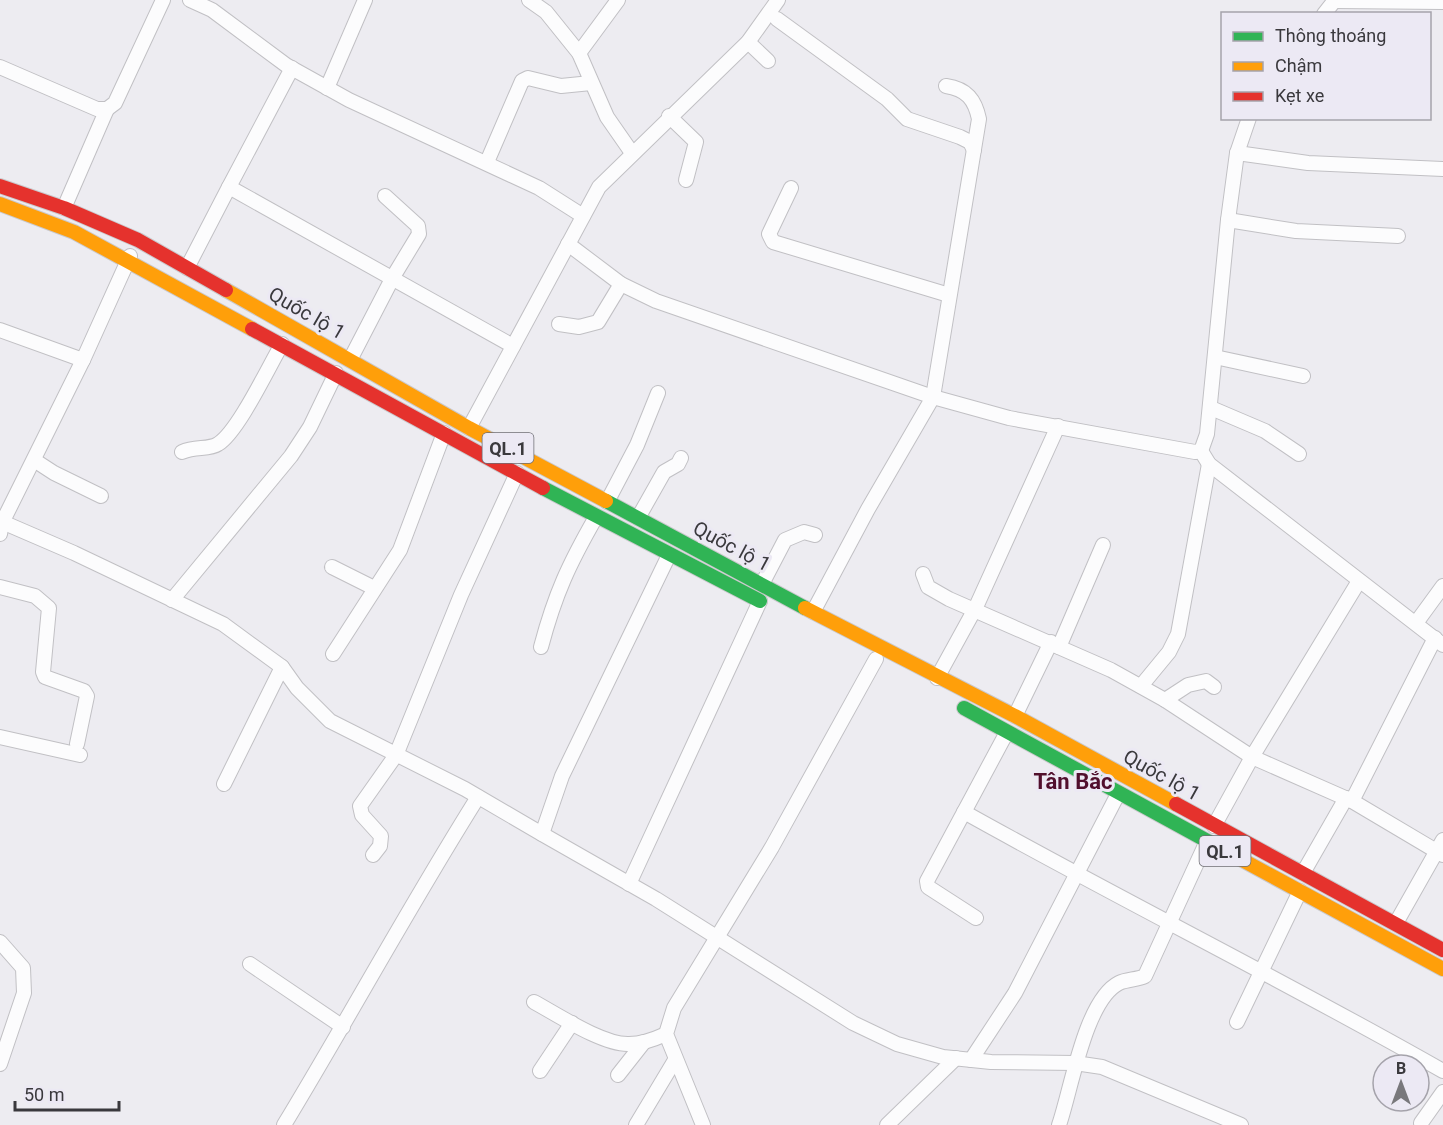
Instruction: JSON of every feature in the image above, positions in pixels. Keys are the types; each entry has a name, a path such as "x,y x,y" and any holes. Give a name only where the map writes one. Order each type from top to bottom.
{"highway":[{"name":"Quốc lộ 1","path":"0,186 64,208 138,240 469,428 813,612 926,683"},
{"name":"Quốc lộ 1","path":"0,204 75,232 669,555 926,683 1015,717 1443,950"},
{"path":"143,269 152,248"},
{"name":"Quốc lộ 1","path":"950,700 1443,969"}],"street":[{"path":"64,208 106,109 115,103 163,0"},
{"path":"190,0 212,10 292,68 327,88 487,162 539,188 583,216"},
{"path":"327,88 365,0"},
{"path":"529,0 546,12 579,53 607,117 632,153"},
{"path":"579,53 618,0"},
{"path":"469,428 598,187 748,42 777,0"},
{"path":"1334,1 1443,2"},
{"path":"777,19 887,99 907,119 960,137 970,142 974,150"},
{"path":"748,42 768,62"},
{"path":"0,67 97,109 106,109"},
{"path":"187,268 292,68"},
{"path":"487,162 522,81 528,78 537,79 561,86 591,83"},
{"path":"813,612 868,509 933,397 979,119 975,102 957,87 946,86"},
{"path":"669,116 696,142 686,180"},
{"path":"1248,120 1237,153 1228,220 1207,434 1202,451 1209,464 1439,641 1349,799 1303,873"},
{"path":"1237,153 1308,163 1443,170"},
{"path":"229,187 513,346"},
{"path":"791,188 769,234 773,242 949,295"},
{"path":"350,360 393,277 418,239 420,230 385,196"},
{"path":"1228,220 1296,231 1398,236"},
{"path":"138,240 83,360 1,526 75,553 223,624 282,667 297,688 330,721 478,797 629,884 853,1023 897,1044 956,1058 1075,1063 1119,1073 1216,1120 1241,1125"},
{"path":"568,244 621,284 712,323 933,397 1009,418 1188,452 1202,451"},
{"path":"559,324 579,327 598,322 621,284"},
{"path":"0,330 83,360"},
{"path":"182,452 190,448 210,447 220,443 236,424 282,344"},
{"path":"1215,357 1303,376"},
{"path":"172,600 291,456 310,427 336,373"},
{"path":"607,502 637,445 658,393"},
{"path":"1210,408 1265,431 1299,454"},
{"path":"926,683 974,610 1058,426"},
{"path":"333,654 400,550 444,433"},
{"path":"638,518 664,472 678,464 681,458"},
{"path":"34,459 54,473 101,496"},
{"path":"1141,686 1169,652 1179,634 1209,464"},
{"path":"373,855 380,846 381,836 362,815 360,806 396,755 460,595 517,473"},
{"path":"541,646 556,592 567,567 596,517"},
{"path":"762,584 785,540 804,531 815,535"},
{"path":"1015,717 1055,644 1102,545"},
{"path":"542,834 562,776 669,555"},
{"path":"332,567 374,588"},
{"path":"923,574 928,587 974,610 1055,644 1141,686 1252,757 1349,799 1441,849 1396,923"},
{"path":"1214,826 1252,757 1359,581"},
{"path":"1416,623 1443,586"},
{"path":"0,587 35,596 49,608 45,677 84,691 87,696 79,750 0,737"},
{"path":"629,884 771,606"},
{"path":"703,1125 666,1034 674,1008 715,937 772,847 876,659"},
{"path":"224,784 282,667"},
{"path":"1165,700 1196,681 1206,681 1214,687"},
{"path":"976,918 927,884 1007,732"},
{"path":"971,1060 1015,993 1119,794"},
{"path":"284,1125 343,1027 417,894 478,797"},
{"path":"964,812 1077,875 1260,970 1443,1071"},
{"path":"1059,1125 1086,1031 1108,991 1120,982 1145,976 1167,923 1207,842"},
{"path":"1237,1023 1260,970 1300,891"},
{"path":"0,942 23,968 24,993 0,1064"},
{"path":"250,964 343,1027"},
{"path":"534,1002 587,1031 628,1045 666,1034"},
{"path":"540,1071 572,1023"},
{"path":"618,1075 644,1042"},
{"path":"888,1125 956,1058"},
{"path":"636,1125 675,1060"},
{"path":"1421,1123 1443,1092"}],"traffic: fast":[{"path":"543,488 760,601"},
{"path":"606,501 805,608"},
{"path":"964,708 1222,849"}],"traffic: slow":[{"path":"0,204 74,232 252,329"},
{"path":"226,290 469,428 606,501"},
{"path":"805,608 1015,716 1176,804"},
{"path":"1222,849 1443,969"}],"traffic: jam":[{"path":"0,186 64,208 138,240 226,290"},
{"path":"252,329 543,488"},
{"path":"1176,804 1443,950"}],"district":[{"name":"Tân Bắc","path":"1073,781"}]}
